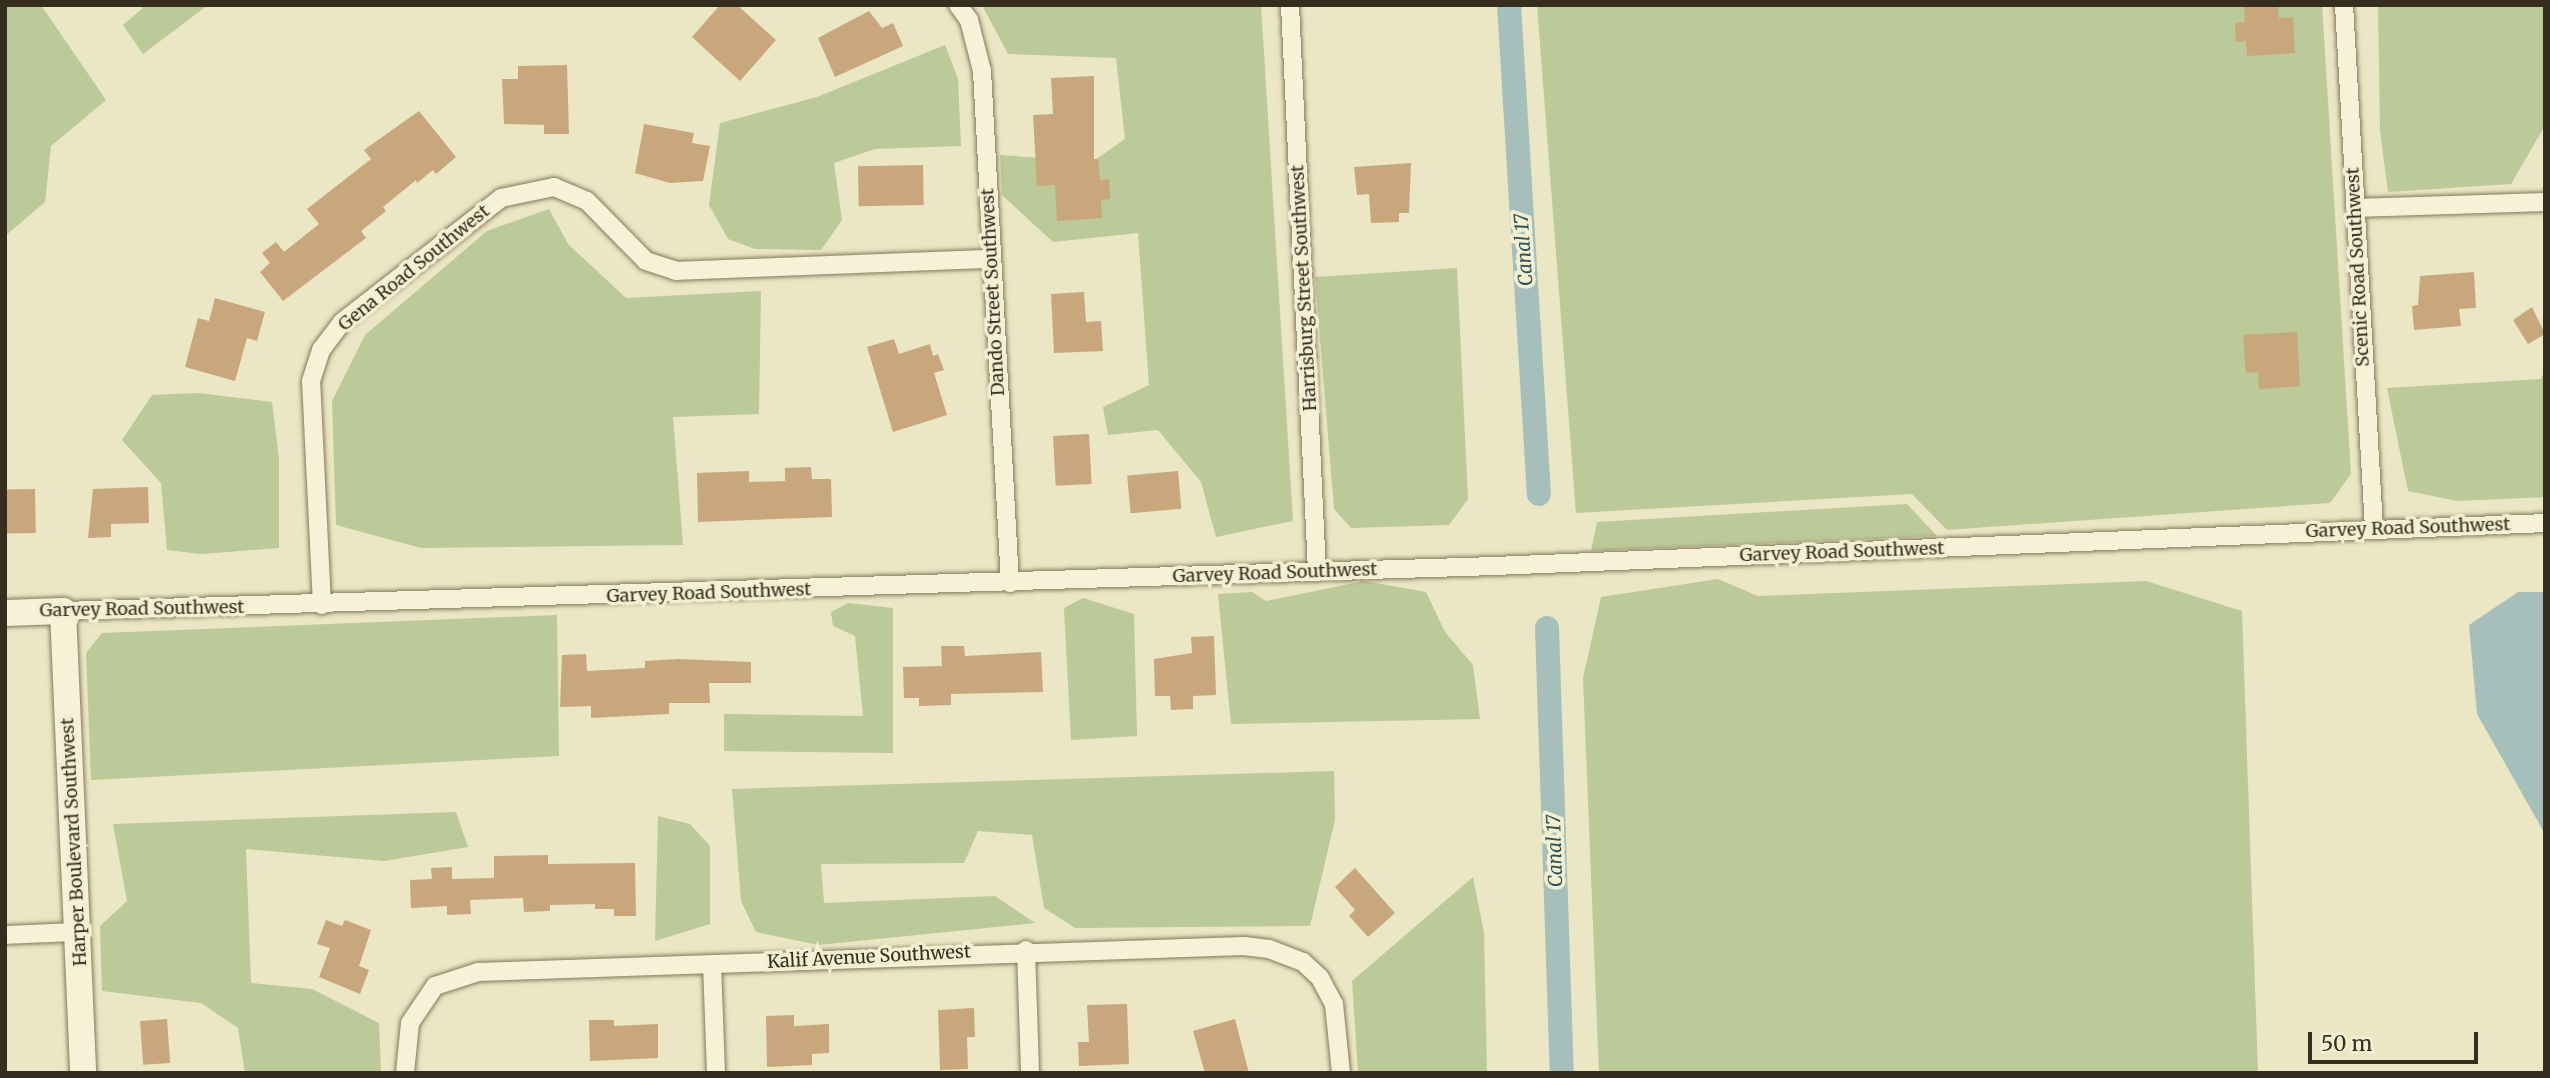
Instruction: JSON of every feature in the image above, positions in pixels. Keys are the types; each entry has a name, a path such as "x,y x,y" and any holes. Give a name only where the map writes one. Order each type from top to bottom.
{"street":[{"name":"Dando Street Southwest","path":"958,5 969,20 982,71 990,259 1010,583"},
{"name":"Harrisburg Street Southwest","path":"1290,5 1317,571"},
{"name":"Scenic Road Southwest","path":"2344,5 2374,529"},
{"name":"Gena Road Southwest","path":"322,605 311,381 321,350 342,323 501,198 554,187 587,201 646,261 676,271 990,259"},
{"path":"2355,208 2545,202"},
{"name":"Garvey Road Southwest","path":"5,613 1010,583 2545,523"},
{"name":"Harper Boulevard Southwest","path":"63,611 83,1073"},
{"path":"5,935 78,932"},
{"name":"Kalif Avenue Southwest","path":"405,1073 410,1023 435,986 478,972 1026,950 1244,946 1269,949 1303,962 1320,978 1335,1004 1341,1073"},
{"path":"1026,950 1030,1073"},
{"path":"712,964 716,1073"}],"green space":[{"path":"5,5 41,5 106,100 51,146 45,202 5,236"},
{"path":"140,5 208,5 143,54 123,25 143,8"},
{"path":"982,5 1261,5 1293,521 1216,537 1201,482 1158,430 1108,435 1103,407 1149,385 1138,233 1053,242 1002,195 1000,155 1092,162 1125,139 1116,58 1008,54"},
{"path":"1537,5 2322,5 2351,474 2330,503 1947,530 1912,494 1576,513"},
{"path":"2378,5 2545,5 2543,129 2511,184 2388,192 2380,131"},
{"path":"945,45 958,79 961,146 875,149 834,163 842,220 821,250 755,249 728,239 709,205 720,123 817,97"},
{"path":"549,209 568,244 626,298 761,291 759,414 673,417 683,545 421,548 336,525 332,401 365,335 487,231"},
{"path":"1457,268 1468,499 1449,525 1351,528 1334,509 1315,277"},
{"path":"2545,369 2545,497 2457,501 2408,491 2387,388 2541,379"},
{"path":"198,393 272,402 279,459 279,548 201,554 167,550 161,483 122,440 152,395"},
{"path":"1907,504 1937,536 1591,551 1597,522"},
{"path":"1718,579 1758,596 2146,581 2242,611 2258,1073 1599,1073 1583,678 1601,597"},
{"path":"1364,581 1426,592 1445,632 1473,665 1480,719 1231,724 1218,594 1252,592 1266,601"},
{"path":"1083,598 1134,614 1137,736 1071,740 1064,608"},
{"path":"848,603 893,608 893,753 724,751 724,714 863,716 855,636 833,626 831,612"},
{"path":"557,615 559,756 91,780 86,653 102,633"},
{"path":"1334,771 1335,820 1310,926 1075,928 1044,908 1032,835 978,831 964,863 821,864 824,903 995,896 1035,923 818,945 756,932 741,901 732,789"},
{"path":"456,812 468,847 384,861 246,849 251,983 312,989 379,1023 381,1073 245,1073 238,1028 201,1003 102,991 100,926 127,901 113,824"},
{"path":"658,816 690,824 710,846 710,924 655,941"},
{"path":"1473,877 1484,933 1487,1073 1358,1073 1352,981"}],"water":[{"path":"2518,592 2545,592 2545,834 2477,714 2469,625"}],"building":[{"path":"720,5 737,5 776,40 740,81 692,37"},
{"path":"2244,5 2278,5 2279,18 2293,17 2295,53 2247,56 2246,41 2236,42 2235,23 2245,22"},
{"path":"869,11 882,28 893,23 903,46 835,77 818,38"},
{"path":"567,65 569,134 544,134 544,125 504,124 502,79 518,79 518,66"},
{"path":"1094,76 1094,159 1098,159 1100,180 1109,179 1110,199 1101,200 1102,218 1057,221 1055,185 1037,186 1033,115 1053,114 1051,78"},
{"path":"419,111 456,157 436,174 433,170 417,183 416,180 383,207 386,211 361,231 366,238 283,301 260,272 270,263 262,253 276,242 284,252 319,224 307,209 371,159 364,150"},
{"path":"644,124 694,133 692,143 710,146 703,181 670,183 635,173"},
{"path":"1411,163 1409,213 1399,213 1399,222 1371,223 1369,194 1357,195 1354,167"},
{"path":"923,165 924,205 859,206 858,166"},
{"path":"2474,272 2476,308 2459,309 2461,326 2414,330 2412,306 2418,305 2420,276"},
{"path":"1084,292 1086,322 1101,321 1103,351 1054,353 1051,294"},
{"path":"215,298 265,312 257,341 247,338 235,381 185,367 198,318 209,321"},
{"path":"2532,307 2545,334 2528,344 2513,320"},
{"path":"2297,332 2300,386 2259,389 2258,372 2246,373 2243,335"},
{"path":"894,339 899,354 930,344 933,356 938,354 944,370 934,373 947,415 893,432 867,347"},
{"path":"1089,434 1092,484 1056,486 1053,436"},
{"path":"811,467 812,479 831,479 832,517 698,522 697,473 749,471 749,482 785,481 785,468"},
{"path":"1178,471 1181,509 1131,513 1127,475"},
{"path":"148,487 149,523 111,524 111,537 88,538 93,489"},
{"path":"35,489 36,533 6,534 5,490"},
{"path":"1214,636 1216,695 1193,696 1193,709 1171,710 1170,696 1155,696 1154,659 1192,653 1191,637"},
{"path":"941,646 964,646 965,656 1041,652 1043,692 951,694 951,705 919,706 919,698 904,698 903,667 942,666"},
{"path":"586,654 587,671 645,668 645,661 679,659 751,662 751,683 709,683 710,703 669,703 669,714 591,718 591,706 560,707 562,655"},
{"path":"548,855 548,864 635,863 636,916 614,916 614,909 595,909 595,904 550,905 550,911 524,912 523,898 470,900 471,914 447,915 447,906 411,908 410,880 432,879 431,868 452,867 452,879 494,878 494,856"},
{"path":"1355,868 1395,913 1368,937 1349,916 1355,910 1335,887"},
{"path":"326,920 342,926 345,920 371,930 359,966 369,970 360,994 319,977 330,948 317,944"},
{"path":"1127,1004 1129,1064 1079,1066 1078,1042 1089,1042 1087,1005"},
{"path":"974,1008 975,1037 967,1037 968,1069 940,1070 938,1010"},
{"path":"794,1015 794,1026 829,1024 829,1053 812,1054 812,1065 767,1067 766,1016"},
{"path":"167,1019 170,1063 143,1065 140,1021"},
{"path":"1235,1019 1249,1073 1205,1073 1193,1031"},
{"path":"589,1020 614,1020 614,1026 658,1024 658,1058 590,1061"}],"waterway":[{"name":"Canal 17","path":"1509,5 1539,494"},
{"name":"Canal 17","path":"1547,628 1562,1073"}]}
